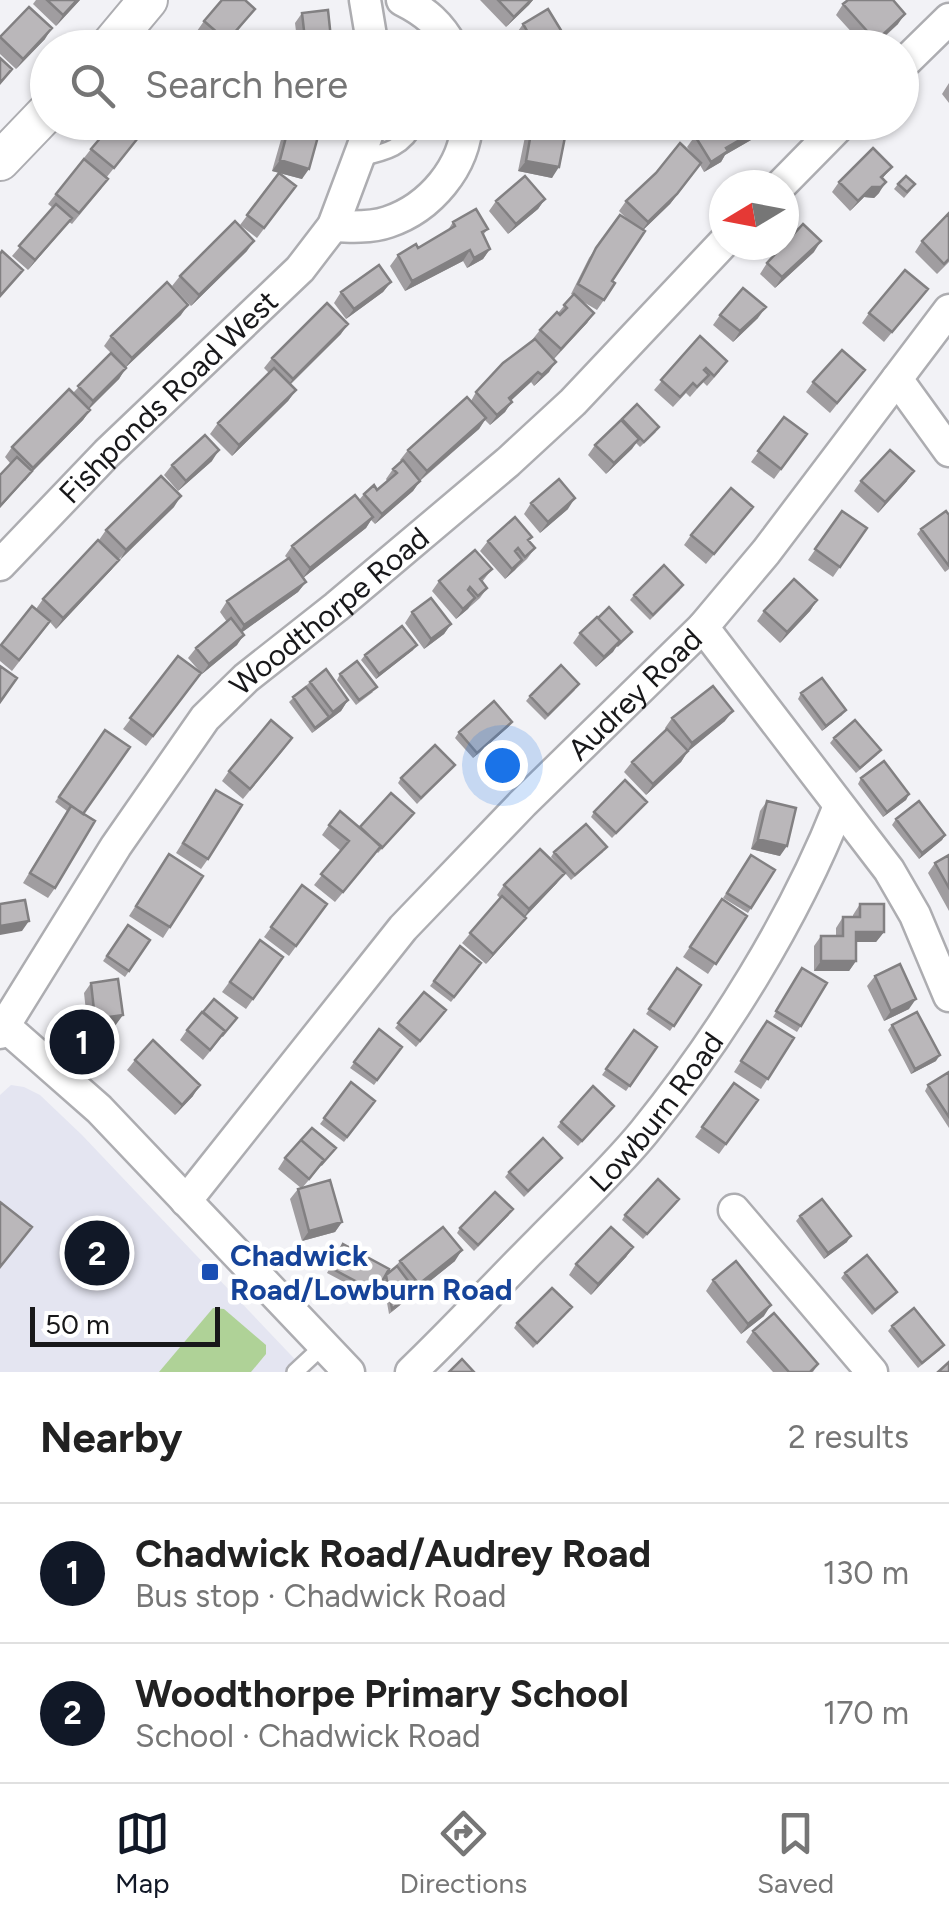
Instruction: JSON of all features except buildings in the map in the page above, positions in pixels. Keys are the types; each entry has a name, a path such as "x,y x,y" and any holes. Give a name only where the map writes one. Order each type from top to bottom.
{"street":[{"path":"123,30 148,0"},
{"path":"365,0 370,30"},
{"path":"402,0 421,10 443,30"},
{"path":"919,48 949,19"},
{"path":"0,161 30,130"},
{"name":"Fishponds Road West","path":"0,566 108,453 300,270 332,226 366,140"},
{"path":"332,226 385,224 414,210 439,189 458,161 463,140"},
{"path":"795,170 825,140"},
{"name":"Woodthorpe Road","path":"2,1026 116,846 205,718 246,678 508,462 572,402 709,258"},
{"name":"Audrey Road","path":"186,1201 403,928 523,803 703,627 766,552 949,310"},
{"path":"897,379 949,451"},
{"path":"703,627 888,870 906,900 949,996"},
{"name":"Lowburn Road","path":"411,1372 602,1179 691,1070 796,898 839,806"},
{"path":"2,1026 100,1109 349,1372"},
{"path":"744,1220 872,1372"}],"lane":[{"path":"360,158 394,150 405,140"},
{"path":"295,1372 324,1345"}],"shaded area":[{"path":"11,1085 40,1095 82,1135 307,1372 0,1372 0,1095"}],"green space":[{"path":"213,1308 224,1309 266,1345 266,1354 251,1372 159,1372"}],"place":[{"name":"Chadwick Road/Audrey Road","path":"82,1042"},
{"name":"Woodthorpe Primary School","path":"97,1253"},
{"name":"Chadwick Road/Lowburn Road","path":"210,1272"}]}
